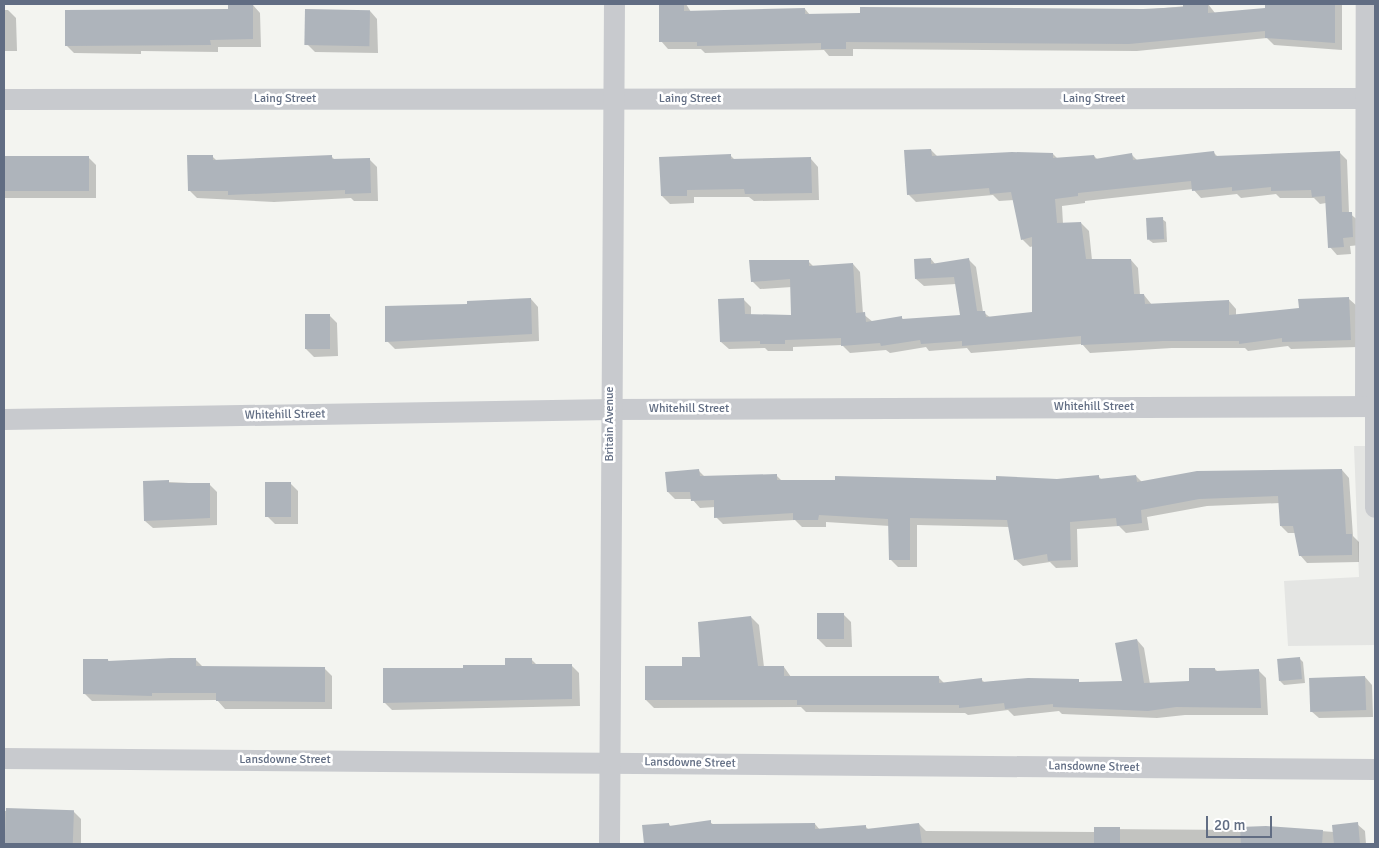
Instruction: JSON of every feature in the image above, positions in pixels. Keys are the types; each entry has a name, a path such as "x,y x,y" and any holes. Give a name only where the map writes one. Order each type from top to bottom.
{"street":[{"name":"Britain Avenue","path":"609,844 610,410 614,4"},
{"path":"1366,4 1371,98 1372,406 1375,507"},
{"name":"Laing Street","path":"4,100 1371,98"},
{"name":"Whitehill Street","path":"4,419 610,410 1372,406"},
{"name":"Lansdowne Street","path":"4,758 1375,770"}],"shaded area":[{"path":"1354,446 1375,446 1375,645 1288,646 1284,581 1359,577"}],"building":[{"path":"228,4 253,4 253,39 210,40 211,45 65,46 65,10 228,9"},
{"path":"659,4 684,4 684,11 805,8 805,14 860,13 860,7 1143,9 1183,7 1183,4 1208,4 1208,13 1265,8 1265,4 1335,4 1335,43 1265,38 1265,31 1129,44 846,42 846,49 821,49 821,43 697,46 697,42 659,42"},
{"path":"305,9 370,10 369,46 304,45"},
{"path":"931,149 932,156 1012,152 1053,153 1053,158 1094,155 1095,159 1132,153 1133,160 1214,151 1215,156 1340,151 1342,212 1352,212 1353,237 1343,238 1344,247 1328,248 1325,196 1312,197 1311,190 1271,191 1271,187 1232,191 1232,187 1192,191 1191,181 1078,193 1078,196 1055,199 1057,223 1081,222 1086,259 1131,259 1134,294 1144,294 1145,304 1229,300 1229,315 1299,308 1298,299 1349,297 1351,340 1282,342 1282,338 1239,344 1239,341 1163,341 1081,345 1081,336 962,346 962,341 921,344 920,340 881,346 880,343 841,346 841,338 785,340 785,344 760,344 760,341 720,342 718,299 744,298 745,314 791,315 790,279 751,282 749,260 809,260 809,266 853,263 856,313 865,312 866,322 902,316 902,319 960,315 954,277 915,279 914,259 931,258 931,264 969,258 977,311 985,311 986,317 1032,312 1032,237 1021,240 1011,192 990,194 989,188 907,195 904,150"},
{"path":"731,154 731,159 811,157 812,193 745,194 744,189 687,190 687,196 661,196 659,157"},
{"path":"187,155 213,155 213,160 332,155 332,159 370,158 371,193 345,194 345,190 228,195 228,191 188,191"},
{"path":"4,156 89,156 89,191 4,191"},
{"path":"1163,217 1164,239 1147,240 1146,218"},
{"path":"531,298 532,334 385,342 385,306 467,304 467,301"},
{"path":"305,314 330,314 330,349 305,349"},
{"path":"699,469 700,476 777,474 777,480 835,480 835,476 996,480 996,476 1057,479 1099,475 1099,479 1136,475 1137,482 1197,471 1342,469 1346,534 1352,534 1352,555 1299,556 1293,526 1280,526 1278,496 1199,499 1141,510 1142,523 1117,526 1116,518 1070,522 1071,560 1048,561 1047,554 1014,560 1007,520 910,518 910,560 889,560 888,519 819,515 818,520 793,520 793,513 714,518 714,500 691,501 690,492 667,492 665,472"},
{"path":"169,480 169,483 210,483 210,518 144,521 143,481"},
{"path":"265,482 291,482 291,517 265,517"},
{"path":"817,613 844,613 844,639 817,639"},
{"path":"751,616 758,666 784,666 784,676 939,676 939,683 982,678 982,682 1028,678 1079,679 1079,682 1122,681 1115,643 1137,639 1144,683 1189,681 1189,668 1215,668 1215,671 1259,669 1261,708 1176,707 1148,711 1053,707 1053,704 1005,709 1004,703 959,708 959,705 797,705 797,700 645,700 645,666 682,666 682,657 700,657 698,622"},
{"path":"1300,657 1302,679 1279,681 1277,659"},
{"path":"196,658 196,666 325,667 325,702 216,701 216,693 152,693 152,696 83,694 83,659 108,659 108,661"},
{"path":"505,658 532,658 532,664 572,664 572,699 383,703 383,668 463,668 463,665 505,665"},
{"path":"1365,676 1366,710 1310,712 1309,678"},
{"path":"6,808 74,810 73,844 5,844"},
{"path":"711,820 711,824 815,823 815,829 866,825 866,829 919,823 922,844 644,844 642,825 669,823 669,826"},
{"path":"1358,822 1360,844 1334,844 1332,825"},
{"path":"1266,826 1323,830 1322,844 1241,844 1240,827"},
{"path":"1094,827 1120,827 1120,844 1094,844"}]}
